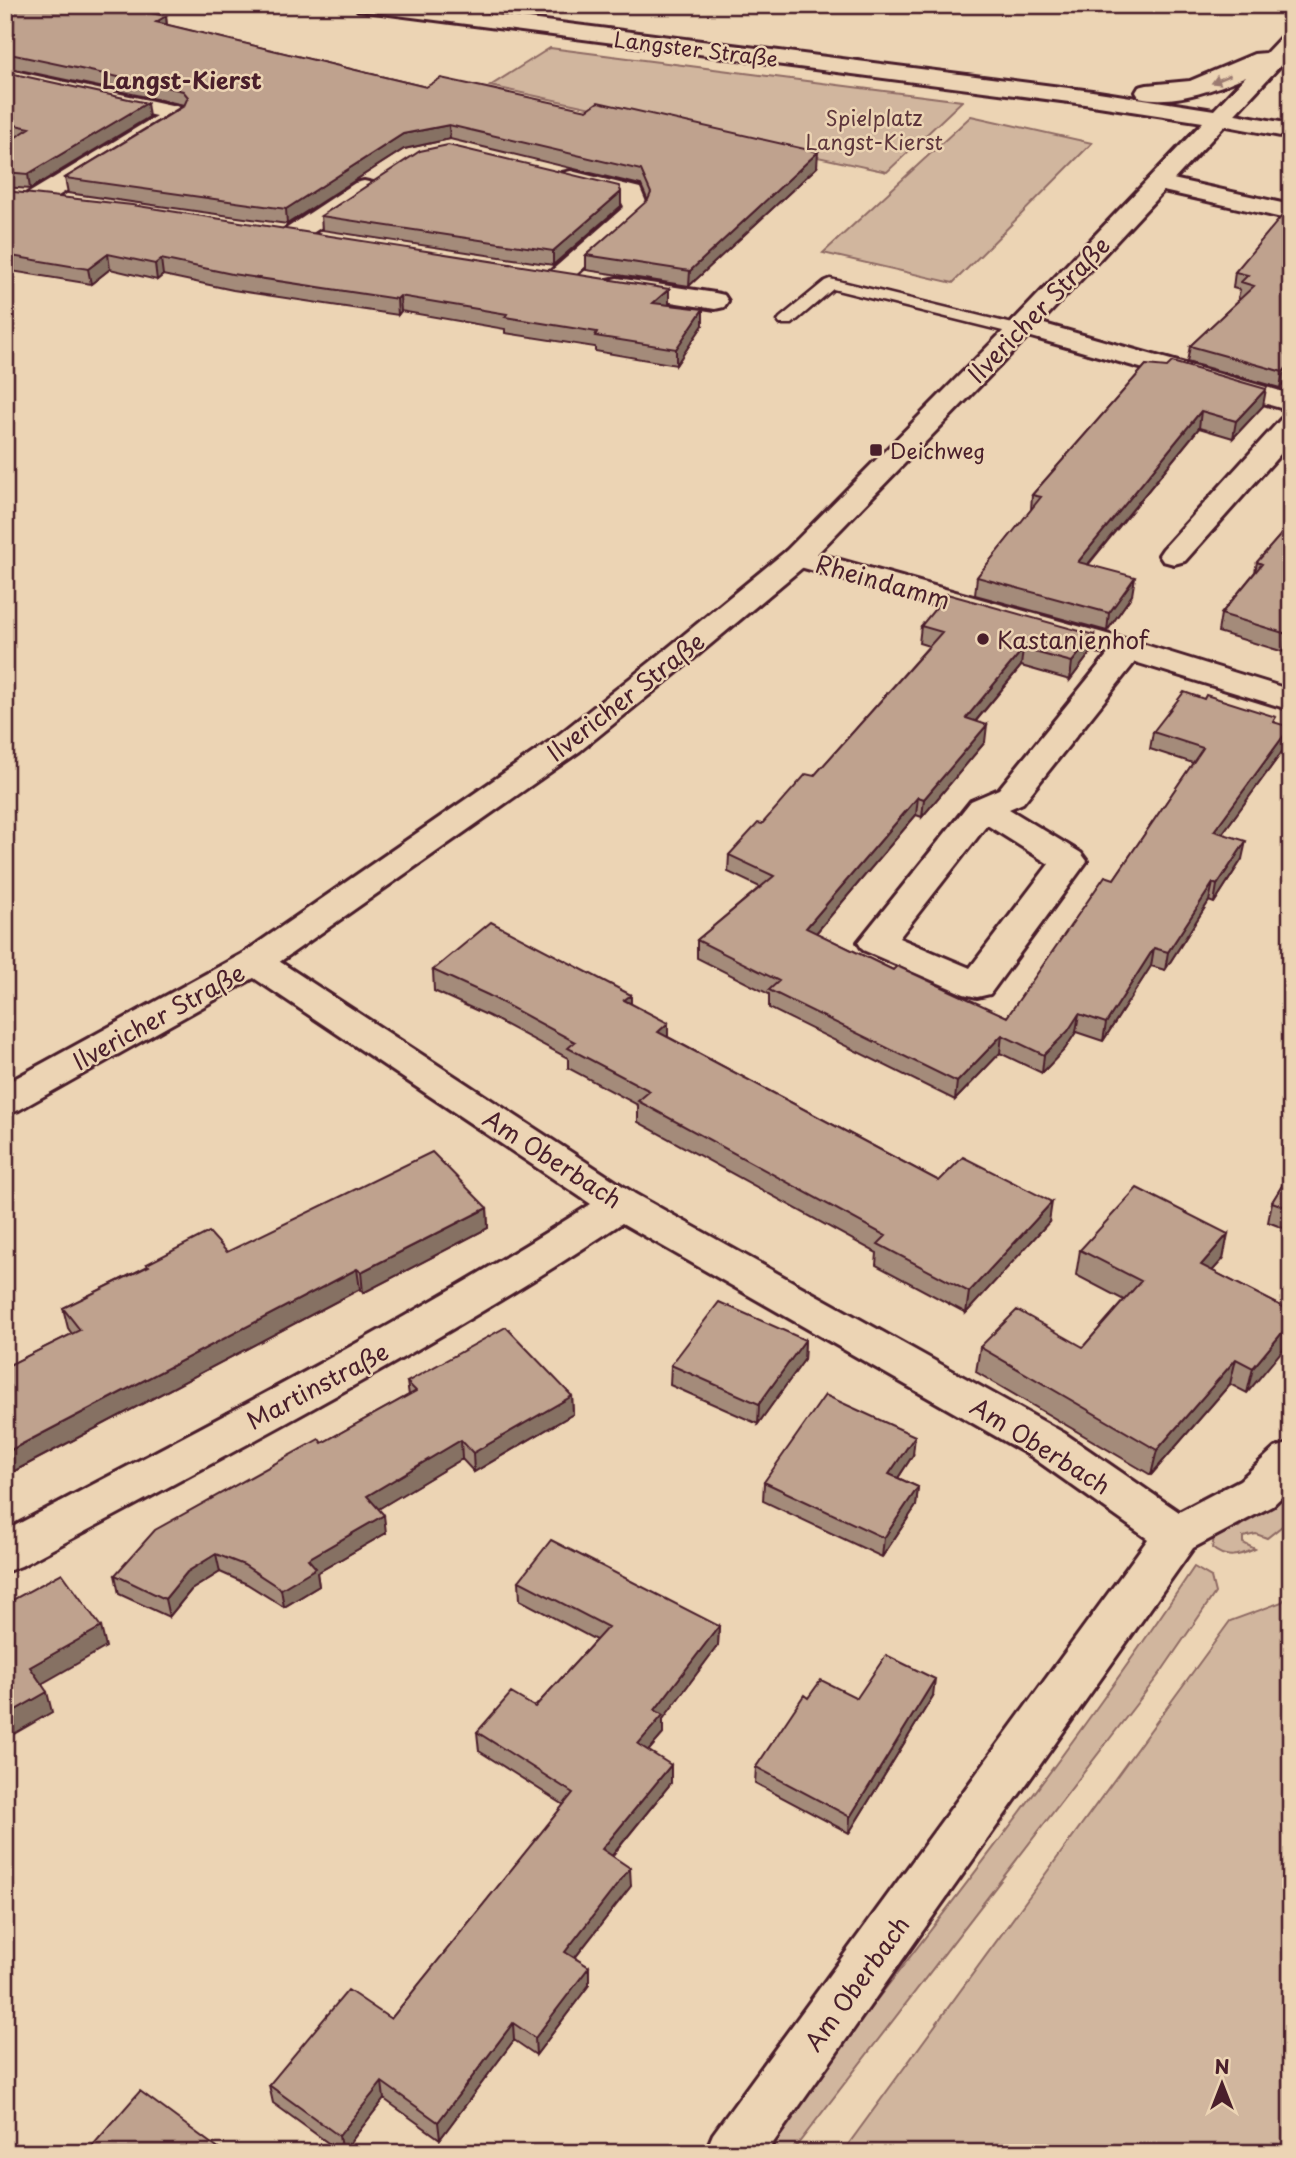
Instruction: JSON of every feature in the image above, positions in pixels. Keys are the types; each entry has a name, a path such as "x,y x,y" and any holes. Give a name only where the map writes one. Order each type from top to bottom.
{"street":[{"name":"Langster Straße","path":"366,5 1026,90 1291,131"},
{"name":"Langster Straße","path":"1026,90 1185,90 1209,85 1287,44"},
{"name":"Ilvericher Straße","path":"5,1101 255,962 568,744 797,557 1021,328 1287,44"},
{"path":"5,76 176,113 26,198 73,204"},
{"path":"543,171 631,193 638,209 559,276"},
{"path":"293,235 380,177"},
{"path":"1159,183 1291,213"},
{"path":"267,231 333,242"},
{"path":"532,272 715,301"},
{"path":"1021,328 1291,403"},
{"path":"1174,555 1291,425"},
{"name":"Rheindamm","path":"797,557 1128,650 1291,700"},
{"path":"983,808 1069,861 977,985 876,942 983,808 1011,796 1128,650"},
{"name":"Am Oberbach","path":"255,962 621,1203 1048,1445 1177,1535 733,2153"},
{"name":"Martinstraße","path":"5,1553 385,1349 540,1257 621,1203"},
{"path":"1177,1535 1256,1493 1291,1460"}],"lane":[{"path":"786,321 830,284 1021,328"}],"green space":[{"name":"Spielplatz Langst-Kierst","path":"550,48 962,101 887,172 490,86"},
{"path":"971,116 1092,143 953,283 823,253"},
{"path":"1291,1478 1291,1519 1267,1538 1256,1534 1243,1537 1243,1543 1255,1549 1238,1555 1228,1555 1212,1548 1214,1538 1239,1527"},
{"path":"1194,1567 1211,1577 1215,1593 1161,1672 791,2153 757,2153 1036,1791 1143,1643"},
{"path":"1291,1592 1291,2153 842,2153 1230,1621 1282,1602"}],"building":[{"path":"5,5 110,5 166,16 156,22 426,87 441,78 587,110 598,102 818,152 690,271 586,255 648,200 651,193 641,170 449,125 403,134 286,209 65,178 184,106 188,97 183,91 175,89 5,53"},
{"path":"5,72 147,103 28,174 5,172 5,144 30,128 5,123"},
{"path":"448,145 619,186 621,192 553,251 321,216 420,151"},
{"path":"5,191 132,205 669,289 653,303 703,309 676,349 595,336 597,332 505,317 507,314 400,296 397,299 232,274 161,259 155,264 108,254 88,269 5,255"},
{"path":"1286,211 1291,212 1291,366 1283,372 1190,346 1254,286 1241,282 1248,275 1235,272"},
{"path":"1172,362 1266,389 1236,421 1201,411 1078,562 1135,577 1109,613 977,577 1041,497 1032,495 1146,365 1167,367"},
{"path":"1291,523 1291,630 1287,634 1221,614 1262,564 1257,562"},
{"path":"947,594 1094,635 1072,662 1023,649 966,718 987,725 924,799 918,797 806,928 893,970 897,966 1007,1017 1105,876 1114,879 1203,748 1153,732 1184,692 1204,699 1206,695 1276,717 1273,722 1290,727 1214,831 1246,841 1217,885 1213,883 1168,952 1154,948 1106,1023 1079,1014 1068,1031 1044,1055 1002,1035 957,1082 769,990 779,981 697,940 774,876 729,855 758,823 762,824 806,774 814,776 942,632 921,626"},
{"path":"491,922 631,995 624,1000 668,1023 658,1032 939,1181 963,1157 1052,1202 969,1292 878,1244 886,1236 638,1101 650,1091 568,1048 575,1042 488,995 433,970"},
{"path":"432,1152 487,1208 361,1272 357,1269 5,1453 5,1367 80,1330 63,1308 149,1266 147,1264 209,1232 227,1252"},
{"path":"1291,1171 1291,1209 1272,1202"},
{"path":"1137,1188 1228,1234 1201,1265 1291,1311 1291,1322 1253,1368 1236,1359 1157,1450 980,1347 1017,1310 1083,1347 1141,1281 1080,1250"},
{"path":"719,1302 805,1340 759,1404 671,1365"},
{"path":"506,1327 572,1396 473,1453 461,1440 367,1496 384,1515 308,1559 316,1568 281,1589 244,1565 216,1554 187,1572 165,1599 115,1575 155,1530 319,1439 322,1443 416,1391 407,1382"},
{"path":"825,1395 915,1436 889,1474 918,1487 884,1538 764,1482"},
{"path":"551,1540 719,1626 655,1710 663,1715 638,1744 671,1765 602,1849 630,1868 565,1952 589,1967 535,2038 513,2023 438,2122 382,2082 339,2136 269,2085 348,1990 391,2019 573,1793 477,1732 511,1693 535,1707 608,1627 519,1581"},
{"path":"62,1573 101,1627 30,1667 47,1692 5,1716 5,1604"},
{"path":"886,1655 935,1679 850,1817 756,1767 804,1695 808,1698 821,1680 857,1698"},
{"path":"140,2091 224,2153 86,2153"}],"place":[{"name":"Deichweg","path":"876,450"},
{"name":"Kastanienhof","path":"983,639"}],"district":[{"name":"Langst-Kierst","path":"182,79"}]}
